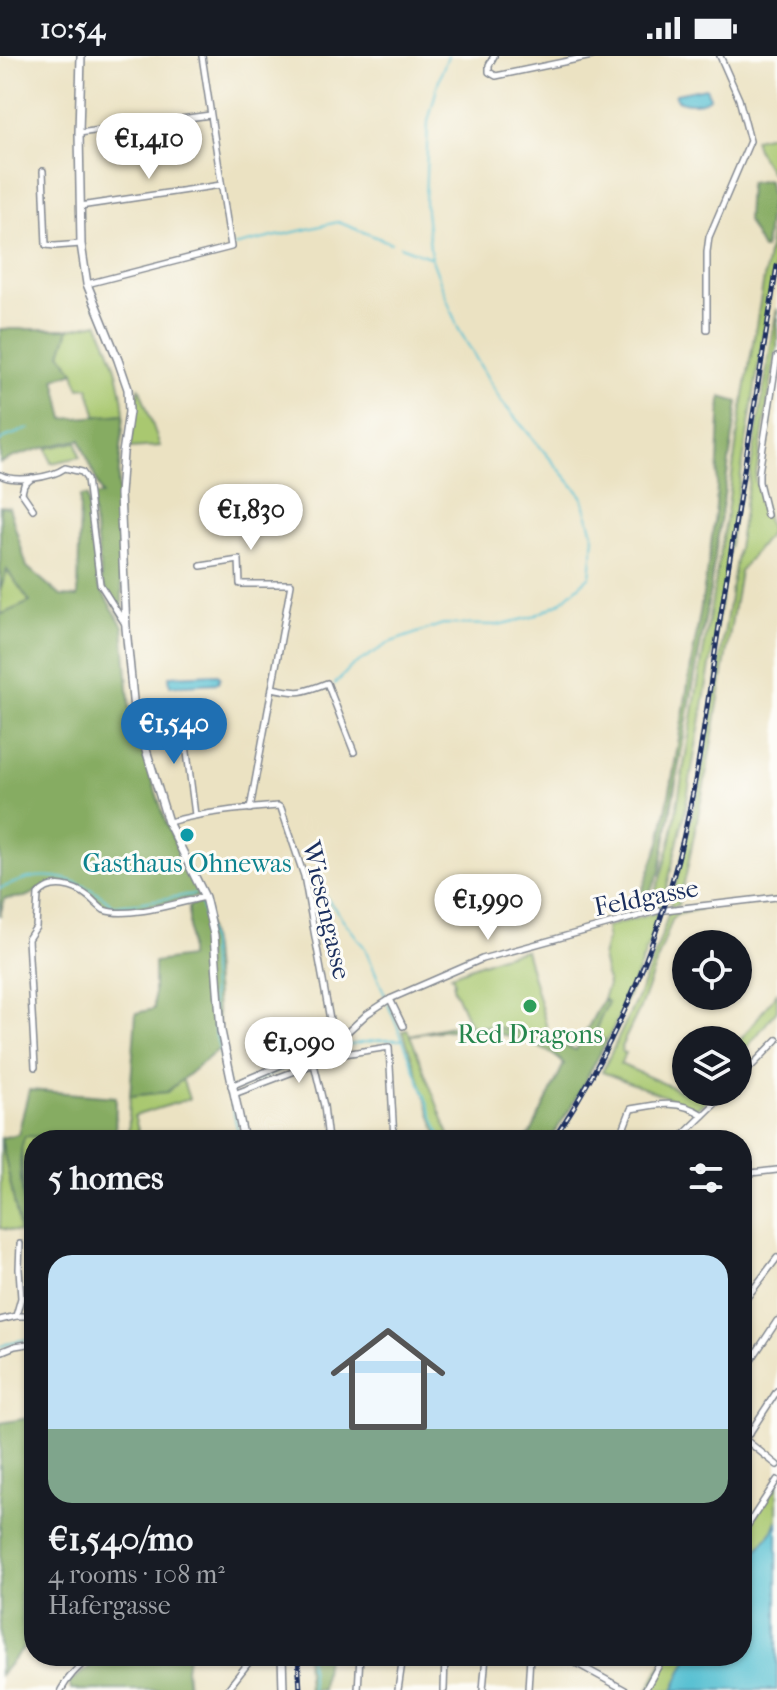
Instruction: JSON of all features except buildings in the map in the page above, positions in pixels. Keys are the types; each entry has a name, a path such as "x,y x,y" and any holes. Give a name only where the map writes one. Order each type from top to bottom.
{"main road":[{"path":"83,56 79,133 81,244 87,284 128,389 129,412 120,494 126,626 134,710 168,822 205,897 214,935 221,1031 242,1130"},
{"path":"282,1666 283,1690"}],"street":[{"path":"87,284 231,247 202,56"},
{"path":"494,56 489,72 496,76 592,56"},
{"path":"707,329 709,237 750,141 739,99 720,56"},
{"path":"79,133 210,115"},
{"path":"43,171 46,245 81,244"},
{"path":"80,206 221,185"},
{"path":"767,515 759,473 777,357"},
{"path":"0,475 9,479 33,478 59,473 65,468 82,472 87,479 100,584 126,626"},
{"path":"33,478 24,485 22,493 33,509"},
{"path":"201,566 239,560 240,584 291,584 250,809"},
{"path":"272,688 294,693 327,683 354,752"},
{"path":"182,713 195,815"},
{"name":"Wiesengasse","path":"168,822 195,815 281,808 304,876 334,1042"},
{"path":"35,1067 28,939 36,927 38,895 41,891 47,887 69,886 104,910 129,913 205,897"},
{"name":"Feldgasse","path":"232,1090 334,1042 390,999 482,959 663,910 777,897"},
{"path":"390,999 403,1026"},
{"path":"752,1066 777,1040"},
{"path":"232,1090 338,1055 389,1047 393,1130"},
{"path":"314,1064 327,1130"},
{"path":"623,1130 631,1109 675,1103 703,1115"},
{"path":"688,1130 712,1106"},
{"path":"752,1173 777,1170"},
{"path":"16,1316 21,1298 20,1244"},
{"path":"752,1291 777,1258"},
{"path":"0,1320 24,1316"},
{"path":"752,1359 777,1321"},
{"path":"0,1352 24,1345"},
{"path":"752,1429 777,1391"},
{"path":"752,1445 777,1465"},
{"path":"752,1519 777,1480"},
{"path":"61,1690 78,1666"},
{"path":"227,1690 246,1666"},
{"path":"358,1690 359,1666"},
{"path":"398,1690 402,1666"},
{"path":"444,1690 445,1666"},
{"path":"483,1690 485,1666"},
{"path":"528,1690 529,1666"},
{"path":"581,1666 625,1690"},
{"path":"645,1690 658,1666"}],"green space":[{"path":"777,102 777,249 684,816 662,907 659,908 654,894 672,836 769,249 775,194 773,176 754,139 772,135"},
{"path":"768,180 771,198 765,249 762,249 747,221 749,183"},
{"path":"777,308 777,346 755,480 771,532 740,571 686,875 678,905 670,907 700,782"},
{"path":"98,323 116,367 124,414 97,417 88,387 79,388 74,372 61,354 69,329"},
{"path":"0,329 69,329 61,354 74,372 55,379 64,419 124,414 118,483 123,619 102,583 91,496 102,495 80,440 49,446 0,463"},
{"path":"139,386 160,446 130,448"},
{"path":"721,397 738,402 707,608 660,871 651,890 637,904 660,842 709,559 716,506"},
{"path":"77,442 80,457 51,463 47,448"},
{"path":"80,496 87,496 98,585 123,626 130,712 166,823 202,896 126,910 104,908 80,888 69,883 55,883 25,897 4,899 0,916 0,612 2,614 30,602 7,570 0,590 0,506 9,507 27,567 61,596 78,597"},
{"path":"7,569 30,602 1,615 0,590"},
{"path":"203,901 212,949 220,1048 167,1092 130,1096 136,1013 154,1009 154,962 189,957 189,906"},
{"path":"700,907 676,915 672,920 640,1008 621,1047 622,1052 626,1053 620,1064 672,1087 672,1099 602,1072 648,973 669,911"},
{"path":"660,912 636,977 607,1041 599,1036 597,1026 608,1002 603,999 608,985 602,957 607,938 606,927"},
{"path":"525,950 549,1035 470,1026 451,975"},
{"path":"777,993 777,1010 752,1041 751,1026"},
{"path":"603,999 608,1002 597,1026 599,1036 607,1041 556,1130 532,1130 564,1064 556,1057 527,1042 483,1031 455,1030 410,1035 456,1025 496,1027 549,1035 562,1045 576,1050"},
{"path":"407,1030 410,1035 447,1130 436,1130 403,1031"},
{"path":"182,1078 189,1099 134,1116 138,1130 128,1130 130,1096 167,1092"},
{"path":"29,1090 116,1097 115,1130 24,1130 20,1169 24,1230 20,1231 1,1138 18,1134"},
{"path":"1,1138 21,1233 0,1228"},
{"path":"24,1138 24,1202 21,1145"},
{"path":"24,1419 24,1590 20,1592 24,1647 0,1675 0,1423"},
{"path":"777,1484 777,1521 773,1531 752,1556 752,1522"},
{"path":"91,1666 186,1666 188,1690 71,1690 69,1683"},
{"path":"307,1666 325,1666 322,1690 308,1690"},
{"path":"661,1666 684,1666 673,1690 648,1690"}],"water":[{"path":"706,88 710,97 703,101 685,102 675,97 676,94"},
{"path":"217,674 220,677 218,683 170,686 169,676"},
{"path":"777,1521 777,1690 673,1690 684,1666 752,1666 752,1556 773,1531"}],"waterway":[{"path":"335,684 352,666 391,642 443,624 498,625 532,617 560,603 590,576 594,537 582,496 501,401 458,328 431,257 425,202 428,122 448,56"},
{"path":"234,246 338,222 391,243"},
{"path":"400,246 429,257"},
{"path":"0,442 30,428"},
{"path":"0,888 26,879 53,877 85,886 113,905 194,894"},
{"path":"312,879 365,948 385,995"},
{"path":"201,904 210,944 213,1022 238,1130"},
{"path":"388,1004 403,1040"},
{"path":"240,1088 319,1054 360,1043 403,1040 438,1130"},
{"path":"0,1347 24,1340"},
{"path":"310,1666 312,1690"}],"railway":[{"path":"559,1130 593,1074 627,1005 656,933 678,859 697,768 777,266"},
{"path":"299,1666 300,1690"}],"place":[{"name":"Gasthaus Ohnewas","path":"187,835"},
{"name":"Red Dragons","path":"530,1006"}]}
